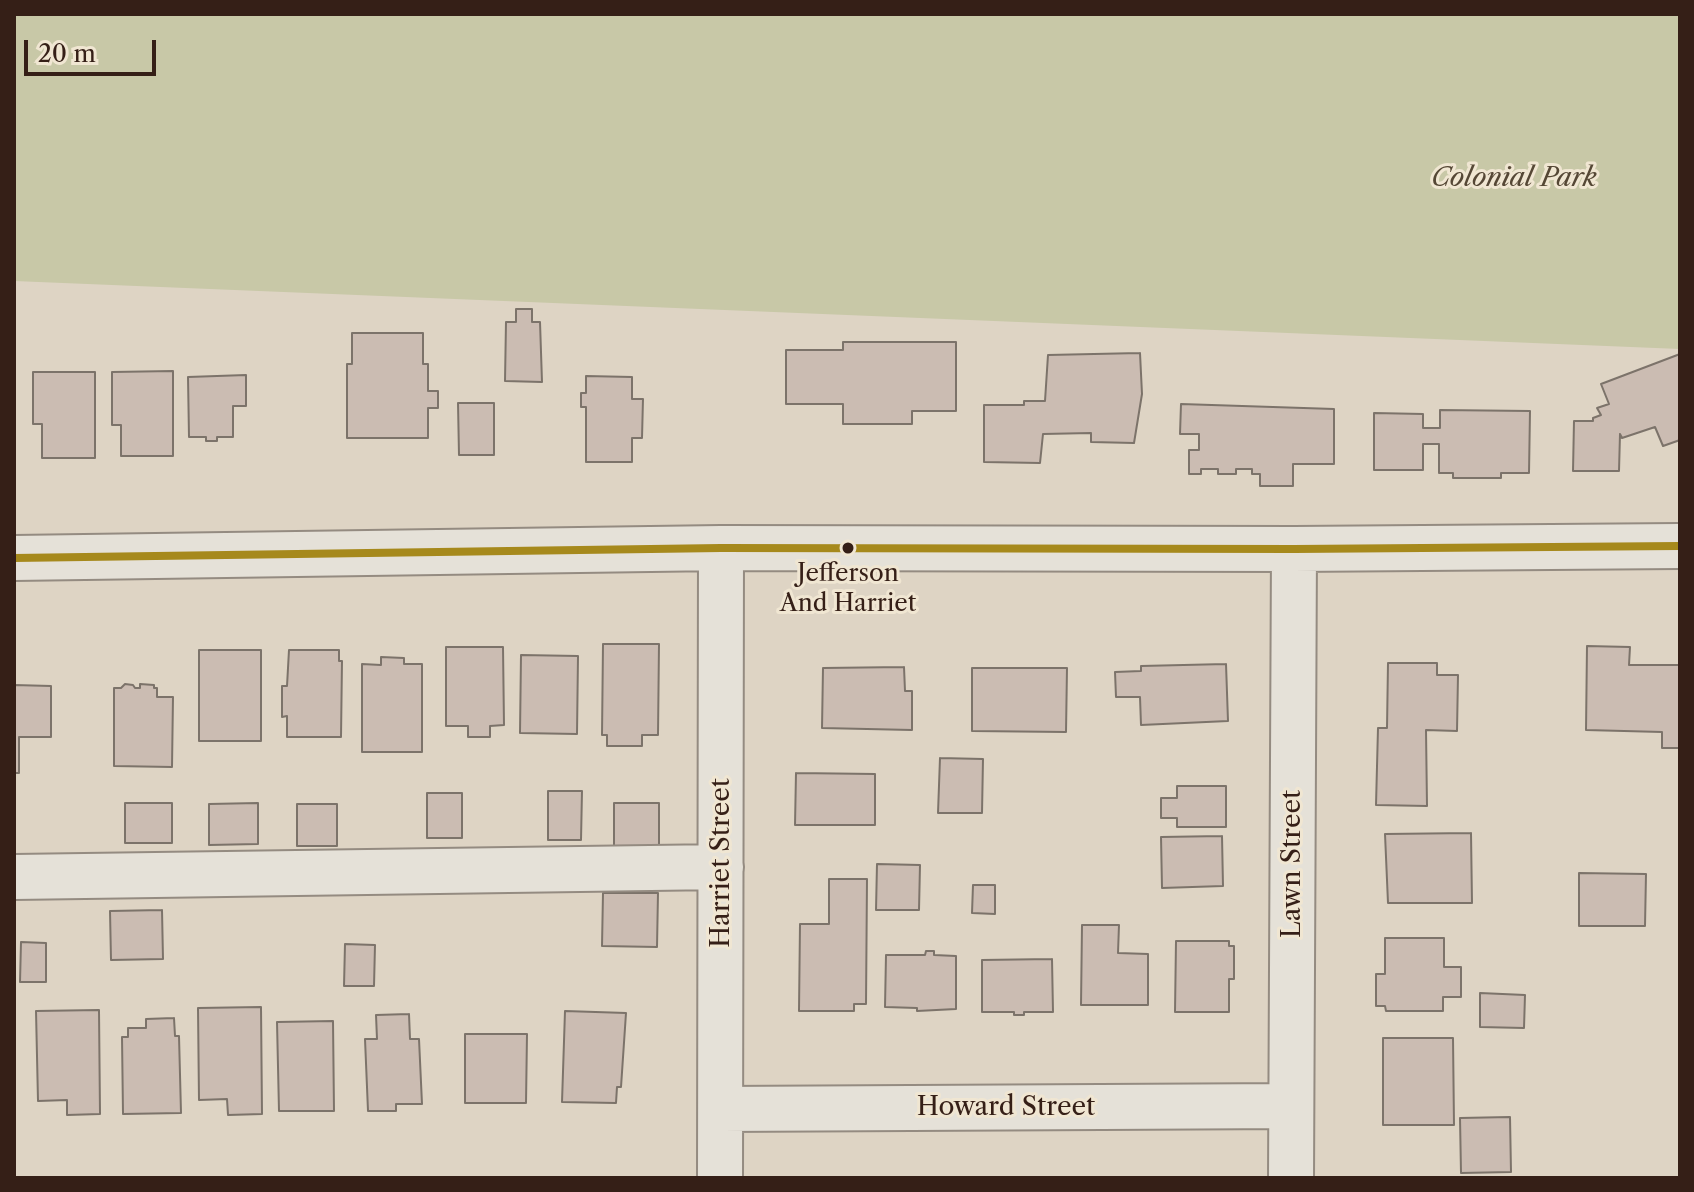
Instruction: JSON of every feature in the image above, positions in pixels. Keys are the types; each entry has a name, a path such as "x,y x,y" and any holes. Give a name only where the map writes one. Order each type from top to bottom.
{"street":[{"path":"14,558 721,548 1680,546"},
{"name":"Harriet Street","path":"720,1178 721,548"},
{"name":"Lawn Street","path":"1291,1178 1294,549"},
{"path":"14,877 721,867"},
{"name":"Howard Street","path":"721,1109 1291,1106"}],"green space":[{"name":"Colonial Park","path":"14,14 1680,14 1680,349 14,281"}],"building":[{"path":"516,309 532,309 532,322 540,322 542,382 505,381 506,322 516,322"},
{"path":"352,333 423,333 423,364 428,364 428,391 438,391 438,408 428,408 428,438 347,438 347,364 352,364"},
{"path":"843,342 956,342 956,411 912,411 912,424 843,424 843,404 786,404 786,350 843,350"},
{"path":"1140,353 1142,394 1134,443 1091,442 1091,433 1043,434 1040,463 984,462 984,405 1024,405 1024,401 1045,401 1048,355"},
{"path":"1680,354 1680,440 1663,446 1655,427 1622,438 1620,434 1619,471 1573,471 1574,421 1593,421 1601,415 1597,408 1609,404 1601,384"},
{"path":"173,371 173,456 121,456 121,425 112,425 112,372"},
{"path":"33,372 95,372 95,458 42,458 42,424 33,424"},
{"path":"246,375 246,406 233,406 233,437 206,441 206,437 189,437 188,377"},
{"path":"586,376 632,377 632,399 643,399 642,438 632,438 632,462 586,462 586,407 581,407 581,393 586,393"},
{"path":"458,403 494,403 494,455 459,455"},
{"path":"1181,404 1334,409 1334,464 1293,464 1293,486 1260,486 1260,474 1252,474 1252,469 1236,469 1236,474 1218,474 1218,469 1201,469 1201,474 1189,474 1189,450 1199,450 1199,434 1180,434"},
{"path":"1440,410 1530,411 1529,473 1501,473 1501,478 1453,478 1453,473 1439,473 1439,444 1423,444 1423,470 1374,470 1374,413 1423,414 1423,428 1440,428"},
{"path":"603,644 659,644 658,735 642,735 642,746 607,746 607,735 602,735"},
{"path":"1587,646 1630,647 1629,665 1680,665 1680,748 1662,748 1662,732 1586,730"},
{"path":"446,647 503,647 504,725 490,726 490,737 468,737 468,726 446,726"},
{"path":"199,650 261,650 261,741 199,741"},
{"path":"289,650 339,650 339,661 342,661 341,737 287,737 287,716 282,717 282,686 287,686"},
{"path":"521,655 578,656 577,734 520,733"},
{"path":"381,657 404,658 404,664 422,664 422,752 362,752 362,664 381,665"},
{"path":"1388,663 1437,663 1437,675 1458,675 1457,731 1426,730 1427,806 1376,805 1378,728 1387,728"},
{"path":"1226,664 1228,721 1141,725 1140,697 1116,697 1115,672 1141,671 1141,666"},
{"path":"904,667 905,691 912,691 912,730 822,728 823,668"},
{"path":"972,668 1067,668 1066,732 972,731"},
{"path":"125,684 135,688 140,688 140,684 154,685 157,697 173,697 172,767 114,766 114,688"},
{"path":"14,685 51,686 51,737 19,737 19,773 14,773"},
{"path":"940,758 983,759 982,813 938,813"},
{"path":"796,773 875,774 875,825 795,825"},
{"path":"1177,786 1226,786 1226,827 1177,827 1177,818 1161,818 1161,798 1177,798"},
{"path":"548,791 582,791 581,840 548,840"},
{"path":"427,793 462,793 462,838 427,838"},
{"path":"125,803 172,803 172,843 125,843"},
{"path":"258,803 258,844 209,845 209,804"},
{"path":"614,803 659,803 659,852 614,852"},
{"path":"297,804 337,804 337,846 297,846"},
{"path":"1471,833 1472,903 1388,903 1385,834"},
{"path":"1222,836 1223,886 1162,888 1161,837"},
{"path":"877,864 920,865 919,910 876,910"},
{"path":"1579,873 1646,874 1645,926 1579,926"},
{"path":"829,879 867,879 866,1004 854,1004 854,1011 799,1011 800,924 829,924"},
{"path":"973,885 995,885 995,914 972,913"},
{"path":"603,893 658,893 657,947 602,946"},
{"path":"162,910 163,959 111,960 110,911"},
{"path":"1082,925 1119,925 1118,953 1148,954 1148,1005 1081,1005"},
{"path":"1385,938 1444,938 1444,967 1461,967 1461,997 1443,997 1443,1011 1386,1011 1385,1006 1376,1006 1376,974 1385,974"},
{"path":"1176,941 1229,941 1229,946 1234,946 1234,979 1229,979 1229,1012 1175,1012"},
{"path":"21,942 46,943 46,982 20,982"},
{"path":"345,944 375,945 374,986 344,986"},
{"path":"926,951 934,951 934,955 956,956 956,1009 917,1011 917,1008 885,1007 886,955 925,955"},
{"path":"1052,959 1053,1012 1014,1015 1014,1012 982,1012 982,960"},
{"path":"1480,993 1525,995 1524,1028 1480,1027"},
{"path":"261,1007 262,1114 228,1115 227,1099 199,1100 198,1008"},
{"path":"99,1010 100,1114 67,1115 67,1100 38,1101 36,1011"},
{"path":"565,1011 626,1013 621,1087 617,1087 616,1103 562,1102"},
{"path":"409,1014 410,1039 419,1039 422,1104 396,1104 396,1111 368,1111 365,1039 377,1039 376,1015"},
{"path":"174,1018 175,1036 179,1036 181,1113 123,1114 122,1037 128,1037 128,1028 146,1028 146,1019"},
{"path":"333,1021 334,1111 279,1111 277,1022"},
{"path":"465,1034 527,1034 526,1103 465,1103"},
{"path":"1383,1038 1453,1038 1454,1125 1383,1125"},
{"path":"1510,1117 1511,1172 1461,1173 1460,1118"}],"transit line":[{"path":"14,558 721,548 1680,546"}],"place":[{"name":"Jefferson And Harriet","path":"848,548"}]}
